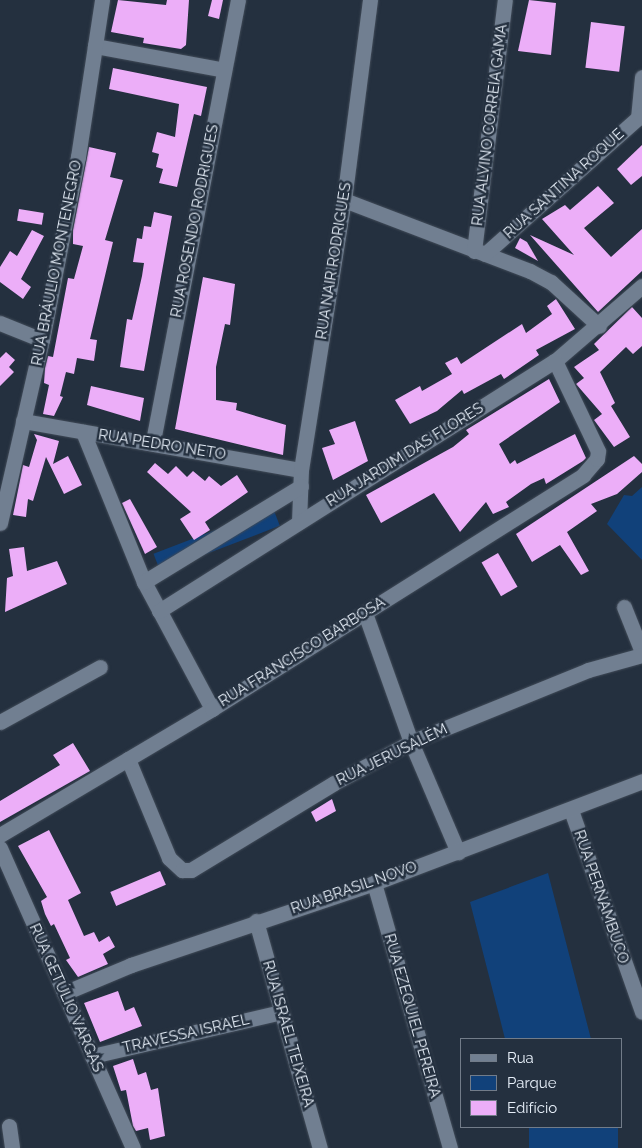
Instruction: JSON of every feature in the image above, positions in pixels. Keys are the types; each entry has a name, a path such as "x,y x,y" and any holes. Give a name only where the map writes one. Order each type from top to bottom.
{"street":[{"name":"RUA BRÁULIO MONTENEGRO","path":"0,523 42,340 102,0"},
{"name":"RUA ROSENDO RODRIGUES","path":"153,442 238,0"},
{"name":"RUA NAIR RODRIGUES","path":"299,522 301,470 344,200 370,0"},
{"name":"RUA ALVINO CORREIA GAMA","path":"480,252 505,0"},
{"path":"95,46 224,70"},
{"path":"640,116 642,77"},
{"name":"RUA SANTINA ROQUE","path":"480,252 640,116"},
{"path":"344,200 480,252 551,282 599,326"},
{"name":"RUA JARDIM DAS FLORES","path":"159,611 555,361 599,326 642,286"},
{"path":"0,323 42,340"},
{"name":"RUA FRANCISCO BARBOSA","path":"0,835 212,709 583,475 597,459 591,429 555,361"},
{"name":"RUA PEDRO NETO","path":"23,421 153,442 301,470"},
{"path":"83,432 144,582 212,709"},
{"path":"144,582 300,486"},
{"path":"624,608 642,654"},
{"path":"365,613 411,742 458,852"},
{"name":"RUA JERUSALÉM","path":"128,759 170,858 182,870 191,870 334,783 411,742 588,670 642,654"},
{"path":"0,722 100,667"},
{"name":"RUA BRASIL NOVO","path":"64,993 131,965 256,921 374,883 571,810 642,781"},
{"name":"RUA PERNAMBUCO","path":"571,810 642,1012"},
{"name":"RUA GETÚLIO VARGAS","path":"0,848 133,1148"},
{"name":"RUA EZEQUIEL PEREIRA","path":"374,883 450,1148"},
{"name":"RUA ISRAEL TEIXEIRA","path":"256,921 280,1012 320,1148"},
{"name":"TRAVESSA ISRAEL","path":"92,1056 280,1012"},
{"path":"9,1126 12,1148"}],"green space":[{"path":"642,487 642,560 607,524 624,495 632,496"},
{"path":"273,508 280,526 160,572 154,554"},
{"path":"548,873 591,1038 505,1038 470,902"},
{"path":"529,1128 618,1128 618,1148 529,1148"}],"building":[{"path":"118,0 166,5 167,0 189,0 186,45 181,49 143,43 144,38 111,32"},
{"path":"212,0 223,0 219,19 208,16"},
{"path":"529,0 556,3 551,55 518,51"},
{"path":"591,22 625,26 619,72 585,68"},
{"path":"113,68 207,87 201,116 194,114 177,187 159,183 163,169 156,167 159,154 152,152 157,132 175,137 179,104 109,89"},
{"path":"642,145 642,176 631,185 617,169"},
{"path":"89,147 116,153 110,177 123,180 105,240 113,242 90,339 97,340 94,361 77,358 74,374 66,372 60,396 63,397 54,416 43,414 49,385 44,383 45,368 48,356 53,357 68,278 74,279 83,246 73,244 73,230"},
{"path":"598,186 614,203 584,228 611,257 642,229 642,271 598,312 530,235 574,255 542,219 565,205 570,210"},
{"path":"19,209 44,213 42,225 17,221"},
{"path":"154,212 172,216 144,371 120,367 127,319 132,320 144,263 133,262 137,238 142,239 144,226 151,227"},
{"path":"32,230 44,236 21,279 31,287 23,299 0,282 0,267 10,251 17,256"},
{"path":"520,238 527,242 538,261 515,248"},
{"path":"203,277 235,284 230,325 225,324 216,367 216,400 237,403 236,410 286,425 283,455 175,429"},
{"path":"556,299 575,329 536,350 539,355 504,379 501,374 464,394 462,390 437,411 410,424 395,400 420,386 422,391 452,374 445,363 457,357 461,364 522,324 526,333 552,314 547,306"},
{"path":"632,307 642,318 642,346 633,354 626,347 600,372 615,403 611,406 630,437 614,447 594,420 602,414 576,384 584,378 574,367 599,350 594,344"},
{"path":"6,352 15,360 9,367 14,372 0,386 0,358"},
{"path":"549,379 560,402 499,444 510,464 515,460 517,464 575,434 586,458 583,461 546,484 544,478 531,484 506,502 509,507 493,514 486,502 460,532 434,493 381,523 366,495 453,447 469,434 466,430"},
{"path":"91,386 144,398 140,421 87,405"},
{"path":"355,421 368,461 333,480 322,448 335,444 329,430"},
{"path":"34,434 59,441 53,464 68,456 82,485 64,494 46,457 33,501 28,499 26,517 13,515 23,465 29,467 37,440"},
{"path":"634,456 642,464 642,472 617,494 591,504 597,511 567,532 589,571 581,575 560,545 532,562 516,534"},
{"path":"155,463 168,474 176,466 187,477 193,471 205,481 209,476 221,486 237,475 248,492 205,522 210,530 194,540 180,519 191,512 147,472"},
{"path":"130,499 157,547 145,554 122,503"},
{"path":"24,547 27,571 57,561 67,584 5,612 7,578 13,576 9,549"},
{"path":"498,553 518,587 501,596 482,562"},
{"path":"73,743 90,771 0,822 0,801 60,765 53,755"},
{"path":"332,799 336,811 316,822 311,812"},
{"path":"49,830 81,893 68,900 84,936 94,932 99,942 109,936 115,947 103,954 108,964 78,977 66,960 70,958 54,924 51,926 45,914 41,901 47,897 18,846"},
{"path":"160,871 166,885 116,906 110,892"},
{"path":"118,991 125,1011 134,1007 142,1026 100,1042 84,1003"},
{"path":"133,1059 138,1075 146,1072 151,1090 158,1088 165,1136 150,1140 148,1128 136,1131 133,1126 126,1090 121,1091 113,1066"}]}
